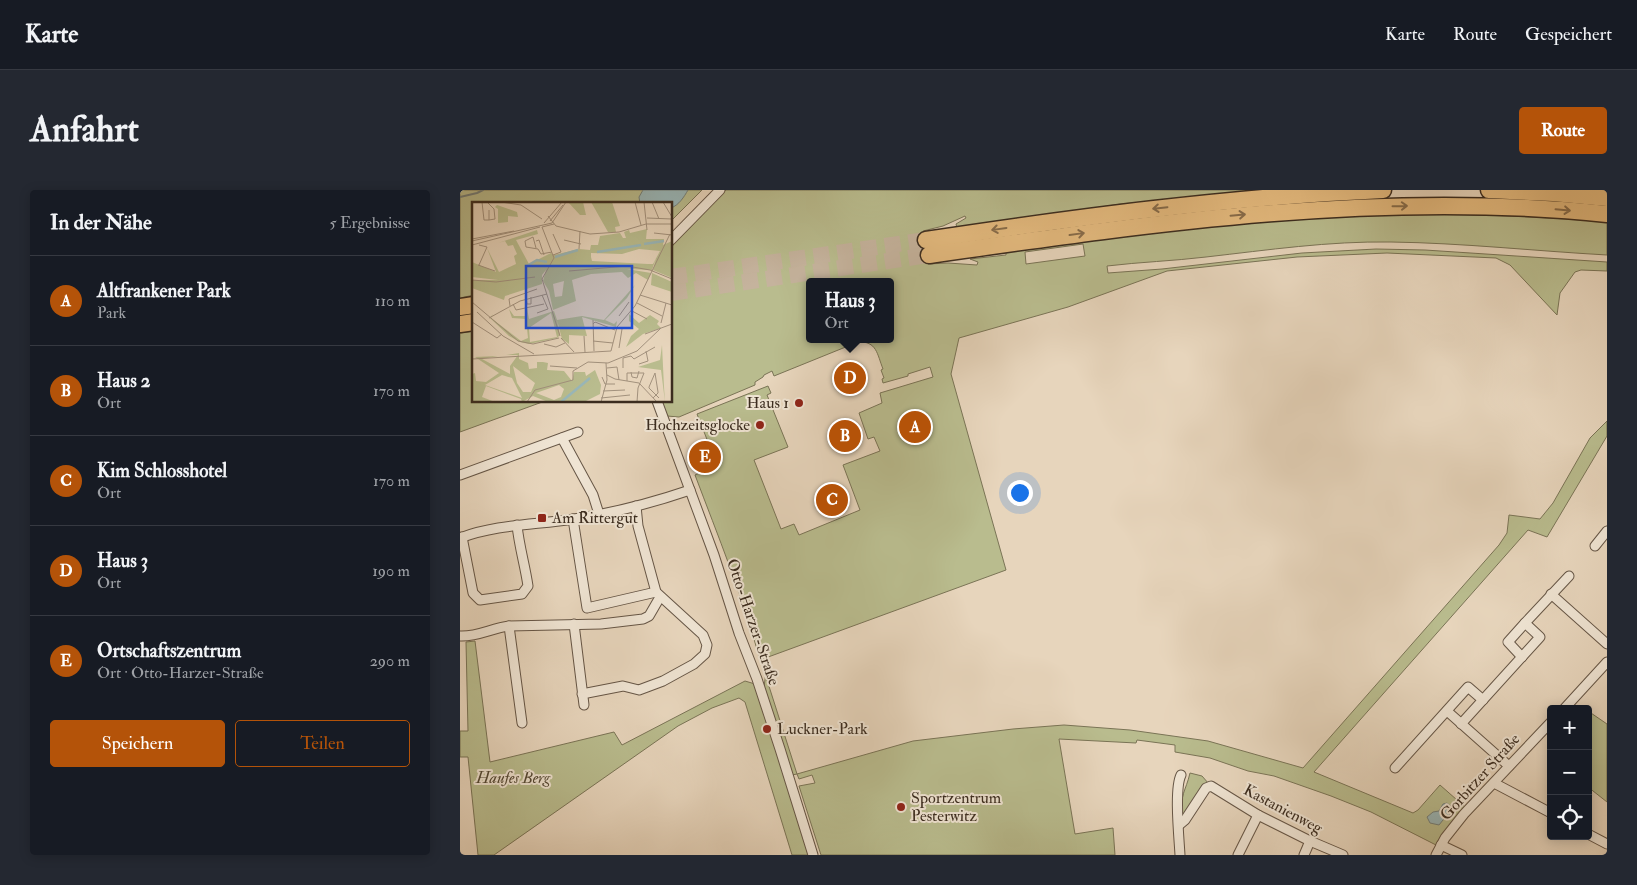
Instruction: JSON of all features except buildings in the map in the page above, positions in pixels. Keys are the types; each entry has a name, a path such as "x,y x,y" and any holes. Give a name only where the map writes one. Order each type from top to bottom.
{"highway":[{"path":"1383,190 1286,195 1115,213 928,247 1313,210 1461,206 1551,209 1607,214"},
{"path":"1489,190 1607,198"}],"street":[{"path":"672,239 720,190"},
{"name":"Otto-Harzer-Straße","path":"657,402 714,555 739,634 757,679 814,855"},
{"path":"460,476 578,432"},
{"path":"562,438 594,495 598,514"},
{"path":"517,525 519,547 524,557 528,586 522,594 480,600 473,593 461,537 489,529 517,525 573,519 598,514 636,506 690,490"},
{"path":"582,694 623,686 639,690 663,681 694,664 705,654 708,645 703,635 658,594 638,526 636,506"},
{"path":"573,519 587,608 658,594"},
{"path":"1596,546 1607,531"},
{"path":"1522,656 1508,642 1569,576"},
{"path":"460,636 475,635 508,626 624,623 643,619 649,616 658,594"},
{"path":"1551,594 1607,644"},
{"path":"1461,724 1540,636 1525,623"},
{"path":"574,624 584,706"},
{"path":"508,626 522,723"},
{"path":"1568,705 1605,667"},
{"path":"1396,768 1468,687 1483,700"},
{"path":"1447,711 1509,766"},
{"name":"Gorbitzer Straße","path":"1436,855 1464,814 1547,726"},
{"path":"1180,855 1179,779 1181,775"},
{"path":"1494,783 1547,811"},
{"name":"Kastanienweg","path":"1179,825 1185,820 1206,788 1211,786 1258,814 1310,841 1343,855"},
{"path":"1238,855 1258,814"},
{"path":"1592,836 1607,844"},
{"path":"1304,855 1310,841"},
{"path":"1441,846 1462,855"}],"green space":[{"path":"460,190 702,190 672,220 672,202 472,202 472,295 460,298"},
{"path":"726,190 1267,190 1121,204 957,228 956,224 966,218 965,216 943,226 923,231 928,264 977,265 978,262 970,259 1006,255 1006,252 1162,231 1319,217 1463,215 1607,222 1607,255 1445,244 1368,242 1299,246 1107,266 1108,273 1162,269 1302,253 1376,249 1425,250 1607,262 1607,271 1581,270 1575,272 1560,293 1557,315 1510,265 1496,258 1387,253 1297,257 1167,271 1068,307 959,338 951,374 1006,570 760,660 738,590 695,475 717,465 697,414 768,386 771,393 767,395 788,447 754,460 781,529 794,524 799,535 860,510 843,465 880,451 874,437 868,439 859,413 882,403 880,393 933,377 930,367 883,383 882,379 884,378 881,370 883,369 877,354 873,346 866,343 894,343 894,278 806,278 806,343 856,343 774,376 772,371 755,382 755,385 679,417 667,416 661,402 672,402 672,247 679,237","holes":["1083,244 1085,256 1026,264 1025,252"]},
{"path":"472,331 472,402 542,402 460,432 460,333"},
{"path":"1607,421 1607,436 1547,537 1528,530 1314,772 1413,813 1418,810 1440,785 1465,807 1436,845 1371,812 1331,796 1274,776 1248,771 1210,758 1175,752 1175,745 1137,740 1136,743 1059,739 1075,834 1113,828 1115,855 821,855 799,786 815,783 812,775 799,779 797,774 913,741 1064,725 1130,730 1208,741 1303,768 1499,545 1507,533 1509,515 1540,519 1553,503 1590,438"},
{"name":"Haufes Berg","path":"475,641 490,762 614,732 622,745 745,681 755,684 810,855 792,855 745,702 739,698 712,708 678,726 494,855 478,855 468,757 460,757 460,731 468,731 466,642"},
{"path":"766,672 767,680 797,774 792,775 764,687"},
{"path":"1592,714 1607,724 1607,802 1592,790"},
{"path":"1190,773 1202,776 1209,784 1183,816 1182,798"}],"water":[{"path":"643,190 688,190 679,203 672,208 672,202 640,202 639,197"},
{"path":"1447,803 1453,808 1453,812 1439,825 1430,823 1427,817 1433,812 1439,811 1443,804"}],"waterway":[{"path":"460,197 483,190"}],"tunnel":[{"path":"672,277 926,240"},
{"path":"672,293 929,255"}],"place":[{"name":"Haus 3","path":"850,378"},
{"name":"Haus 1","path":"799,403"},
{"name":"Hochzeitsglocke","path":"760,425"},
{"name":"Altfrankener Park","path":"915,427"},
{"name":"Haus 2","path":"845,436"},
{"name":"Ortschaftszentrum","path":"705,457"},
{"name":"Kim Schlosshotel","path":"832,500"},
{"name":"Am Rittergut","path":"542,518"},
{"name":"Luckner-Park","path":"767,729"},
{"name":"Sportzentrum Pesterwitz","path":"901,807"}]}
